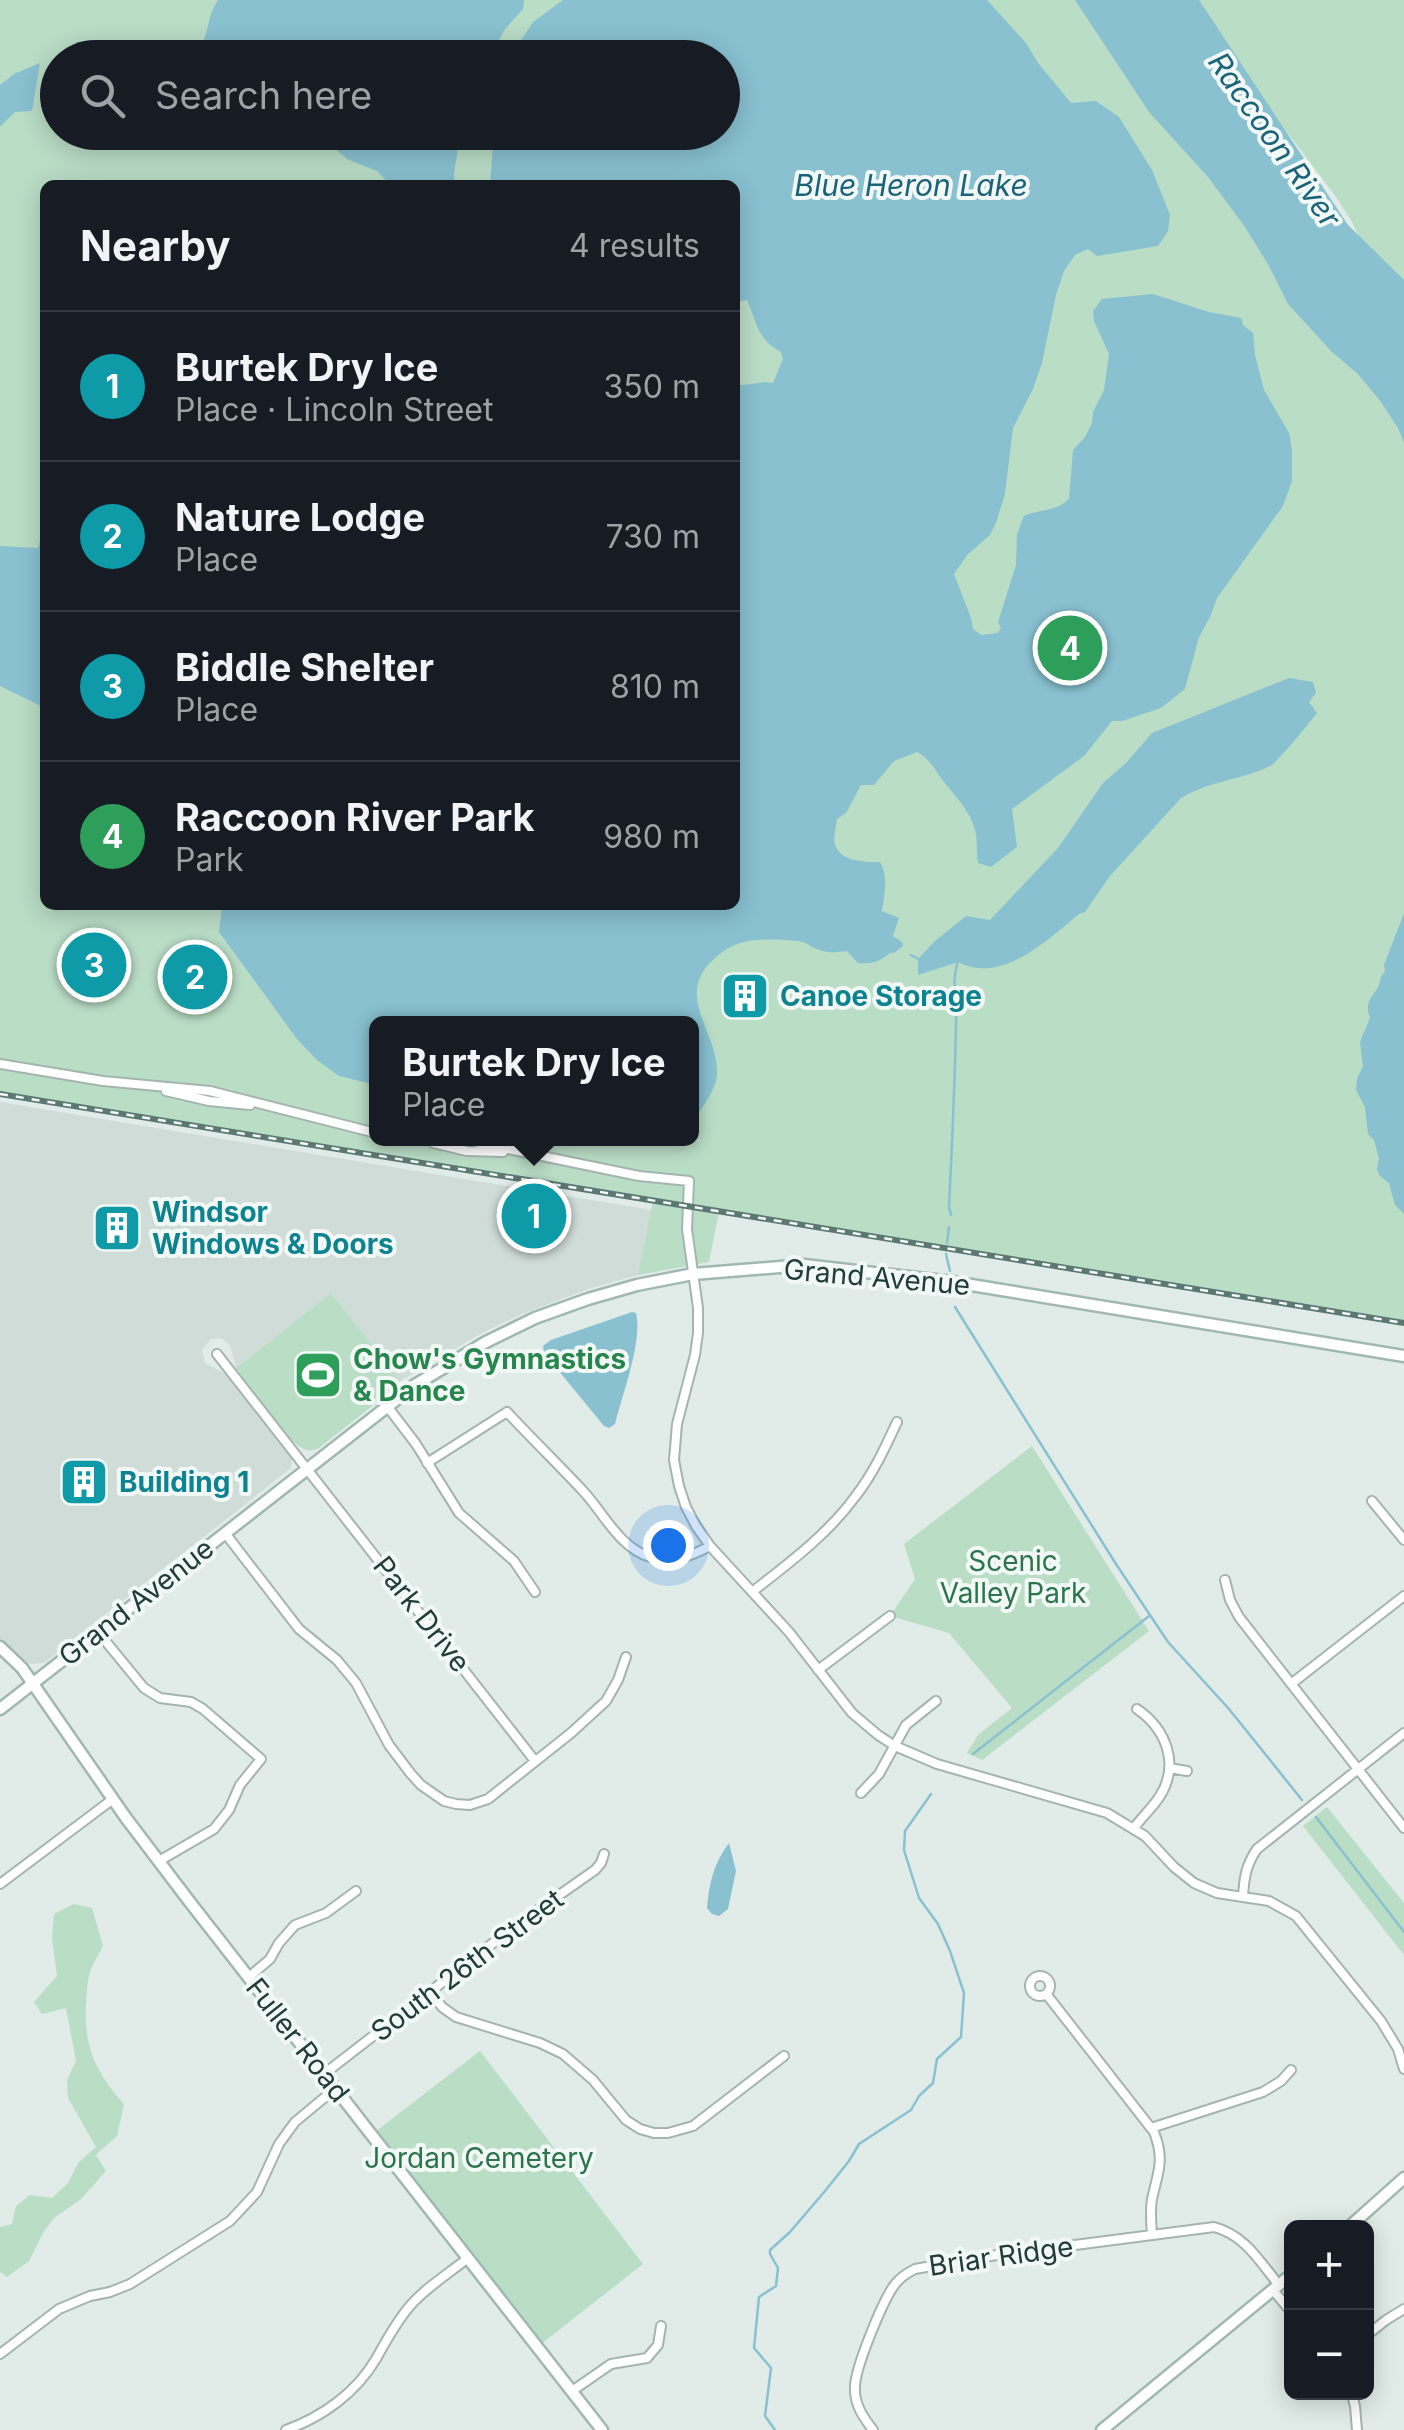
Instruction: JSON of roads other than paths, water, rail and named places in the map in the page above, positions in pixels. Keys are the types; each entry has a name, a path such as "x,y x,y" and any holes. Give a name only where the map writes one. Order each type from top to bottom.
{"main road":[{"name":"Grand Avenue","path":"0,1709 387,1406 452,1361 535,1318 637,1285 693,1274 804,1264 953,1282 1404,1356"},
{"name":"Fuller Road","path":"0,1646 22,1668 159,1860 601,2430"},
{"path":"1357,2220 1404,2178"},
{"path":"1102,2430 1284,2280"}],"street":[{"path":"0,1064 137,1085 210,1091 369,1131"},
{"path":"449,1146 528,1154 639,1176 689,1181 687,1229 698,1333 677,1424 674,1460 686,1507 710,1546 852,1712 878,1735 937,1764 1107,1814 1134,1828 1194,1884 1285,1908 1306,1925 1381,2020 1398,2049 1404,2069"},
{"name":"Park Drive","path":"217,1354 534,1761"},
{"path":"387,1406 459,1513 514,1561 535,1592"},
{"path":"427,1463 506,1412 634,1550 651,1558 669,1560 690,1556 710,1546"},
{"path":"752,1592 822,1535 853,1501 897,1422"},
{"path":"1372,1501 1404,1540"},
{"path":"225,1533 299,1629 337,1660 356,1682 389,1745 421,1785 444,1801 470,1805 488,1799 598,1710 612,1692 626,1657"},
{"path":"1225,1580 1239,1617 1404,1828"},
{"path":"1292,1684 1404,1596"},
{"path":"818,1670 890,1616"},
{"path":"98,1632 144,1688 160,1698 204,1708 262,1759 240,1785 229,1810 214,1829 159,1860"},
{"path":"861,1793 879,1774 913,1718 936,1701"},
{"path":"1134,1828 1162,1793 1170,1768 1168,1748 1160,1731 1137,1709"},
{"path":"1243,1897 1244,1876 1256,1848 1404,1732"},
{"path":"1170,1768 1187,1771"},
{"path":"0,1884 113,1799"},
{"name":"South 26th Street","path":"324,2074 515,1926 595,1870 604,1854"},
{"path":"249,1977 270,1959 295,1925 326,1914 356,1891"},
{"path":"430,1990 456,2018 540,2043 563,2054 594,2080 626,2120 654,2132 668,2133 693,2126 784,2056"},
{"path":"1047,1995 1151,2128 1159,2144 1161,2164 1151,2207 1152,2234 1214,2227 1229,2231 1241,2239 1290,2310"},
{"path":"1151,2128 1263,2092 1281,2082 1291,2070"},
{"path":"0,2354 69,2303 130,2284 230,2220 257,2192 294,2122 336,2088"},
{"name":"Briar Ridge","path":"873,2430 856,2398 857,2370 890,2292 906,2274 927,2265 1152,2234"},
{"path":"286,2430 315,2417 344,2396 368,2370 408,2308 468,2258"},
{"path":"1374,2330 1404,2309"},
{"path":"572,2391 611,2364 653,2354 660,2326"},
{"path":"1353,2400 1358,2430"}],"water":[{"path":"218,0 524,0 523,9 499,40 204,40"},
{"name":"Blue Heron Lake","path":"563,0 987,0 1026,43 1071,103 1096,101 1119,117 1152,170 1170,215 1168,231 1158,246 1097,256 1088,249 1075,255 1064,271 1042,363 1013,428 1005,494 996,523 954,574 973,629 981,635 998,633 1001,628 998,622 1016,565 1017,534 1024,516 1059,506 1069,499 1073,450 1085,437 1104,390 1109,354 1093,311 1102,299 1153,294 1241,318 1253,333 1264,390 1289,433 1292,450 1292,481 1283,506 1217,598 1199,637 1185,689 1161,708 1112,721 1084,756 1012,809 1017,847 991,867 978,863 970,817 917,752 894,761 874,785 861,785 846,813 837,819 835,845 848,858 880,862 885,880 882,911 899,918 893,936 903,946 868,963 858,963 847,951 824,952 803,942 787,940 745,942 720,954 703,972 697,986 697,1000 716,1058 717,1074 699,1112 699,1016 369,1016 369,1083 339,1076 297,1039 219,932 221,910 740,910 740,385 773,383 783,359 781,352 762,336 747,300 740,301 740,180 490,180 493,150 740,150 740,40 521,40 533,22"},
{"name":"Raccoon River","path":"1075,0 1199,0 1348,225 1404,280 1404,443 1381,402 1358,374 1288,304 1245,227 1208,177 1149,112"},
{"path":"40,63 32,111 15,112 0,127 0,85"},
{"path":"337,150 458,150 455,180 386,180 377,171 347,159"},
{"path":"40,540 40,706 0,686 0,546 39,546"},
{"path":"1289,678 1313,682 1316,693 1309,702 1317,713 1274,763 1181,798 1110,876 1085,912 1023,956 991,968 958,962 918,975 918,959 966,916 990,920 1058,848 1103,783 1152,733"},
{"path":"1404,913 1404,1214 1395,1205 1389,1183 1377,1170 1379,1159 1374,1140 1368,1134 1365,1107 1356,1090 1363,1066 1360,1042 1370,1018 1368,1005 1385,972 1384,965"},
{"path":"636,1313 637,1324 634,1353 615,1424 609,1428 544,1353 543,1346"},
{"path":"729,1843 736,1871 728,1909 719,1916 707,1908 708,1899 716,1866"}],"waterway":[{"path":"911,955 920,960"},
{"path":"951,1215 956,959"},
{"path":"947,1243 949,1227"},
{"path":"946,1254 950,1271"},
{"path":"955,1307 1168,1642 1229,1709 1302,1800"},
{"path":"973,1754 1149,1616"},
{"path":"775,2430 765,2416 771,2368 754,2348 759,2297 776,2286 778,2268 770,2250 825,2191 859,2144 911,2110 933,2083 937,2059 961,2037 964,1993 938,1924 919,1898 904,1850 905,1831 931,1794"},
{"path":"1316,1817 1404,1932"}],"railway":[{"path":"0,1094 1404,1323"}],"place":[{"name":"Raccoon River Park","path":"1070,648"},
{"name":"Biddle Shelter","path":"94,965"},
{"name":"Nature Lodge","path":"195,977"},
{"name":"Canoe Storage","path":"745,996"},
{"name":"Burtek Dry Ice","path":"534,1216"},
{"name":"Windsor Windows & Doors","path":"117,1228"},
{"name":"Chow's Gymnastics & Dance","path":"318,1375"},
{"name":"Building 1","path":"84,1482"}],"park label":[{"name":"Scenic Valley Park","path":"1013,1577"},
{"name":"Jordan Cemetery","path":"479,2158"}]}
